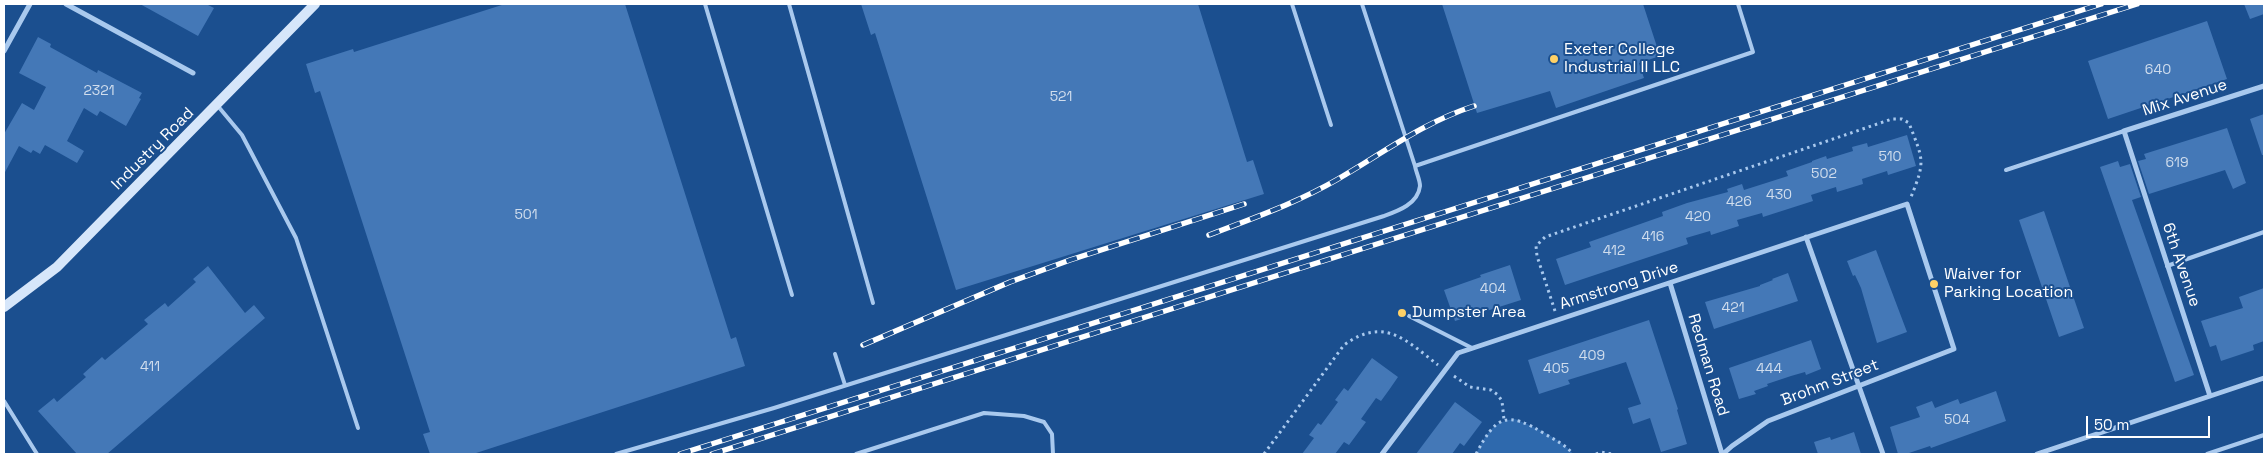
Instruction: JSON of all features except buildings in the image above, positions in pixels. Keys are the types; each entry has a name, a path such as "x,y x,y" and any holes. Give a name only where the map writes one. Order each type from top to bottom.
{"main road":[{"name":"Industry Road","path":"4,306 57,267 315,4"}],"street":[{"path":"4,51 30,4"},
{"path":"66,4 193,73"},
{"name":"Mix Avenue","path":"2124,131 2264,86"},
{"name":"6th Avenue","path":"2124,131 2210,396"},
{"name":"Armstrong Drive","path":"1382,454 1458,353 1908,204"},
{"name":"Brohm Street","path":"1723,454 1768,421 1954,349 1908,204"},
{"path":"1806,237 1883,454"},
{"name":"Redman Road","path":"1670,283 1723,454"},
{"path":"2037,454 2264,378"}],"lane":[{"path":"705,4 792,295"},
{"path":"790,4 873,302"},
{"path":"1294,4 1331,125"},
{"path":"616,454 845,385 1402,209 1410,203 1420,186 1362,4"},
{"path":"1415,166 1753,52 1738,4"},
{"path":"217,105 242,135 296,238 358,428"},
{"path":"2006,170 2124,131"},
{"path":"2167,266 2264,232"},
{"path":"1409,316 1472,348"},
{"path":"835,354 845,385"},
{"path":"4,401 37,454"},
{"path":"856,454 984,413 1024,416 1044,422 1052,434 1053,454"},
{"path":"2207,454 2264,435"}],"path":[{"path":"1558,319 1537,256 1536,246 1545,236 1892,119 1902,119 1909,123 1922,158 1921,171 1908,204"},
{"path":"1264,454 1344,345 1358,335 1373,331 1387,332 1402,337 1470,387 1490,390 1498,395 1502,402 1504,420"},
{"path":"1476,454 1490,428 1504,420 1515,419 1533,427 1568,448 1573,454"},
{"path":"1596,454 1601,452 1612,454"}],"shaded area":[{"path":"1515,419 1554,438 1573,454 1476,454 1490,430 1500,423"}],"railway":[{"path":"680,454 2101,4"},
{"path":"712,454 2137,4"},
{"path":"1209,235 1275,210 1307,195 1338,179 1421,129 1474,106"},
{"path":"863,345 1010,282 1070,260 1244,204"}],"place":[{"name":"Exeter College Industrial II LLC","path":"1554,59"},
{"name":"Waiver for Parking Location","path":"1934,284"},
{"name":"Dumpster Area","path":"1402,313"}]}
